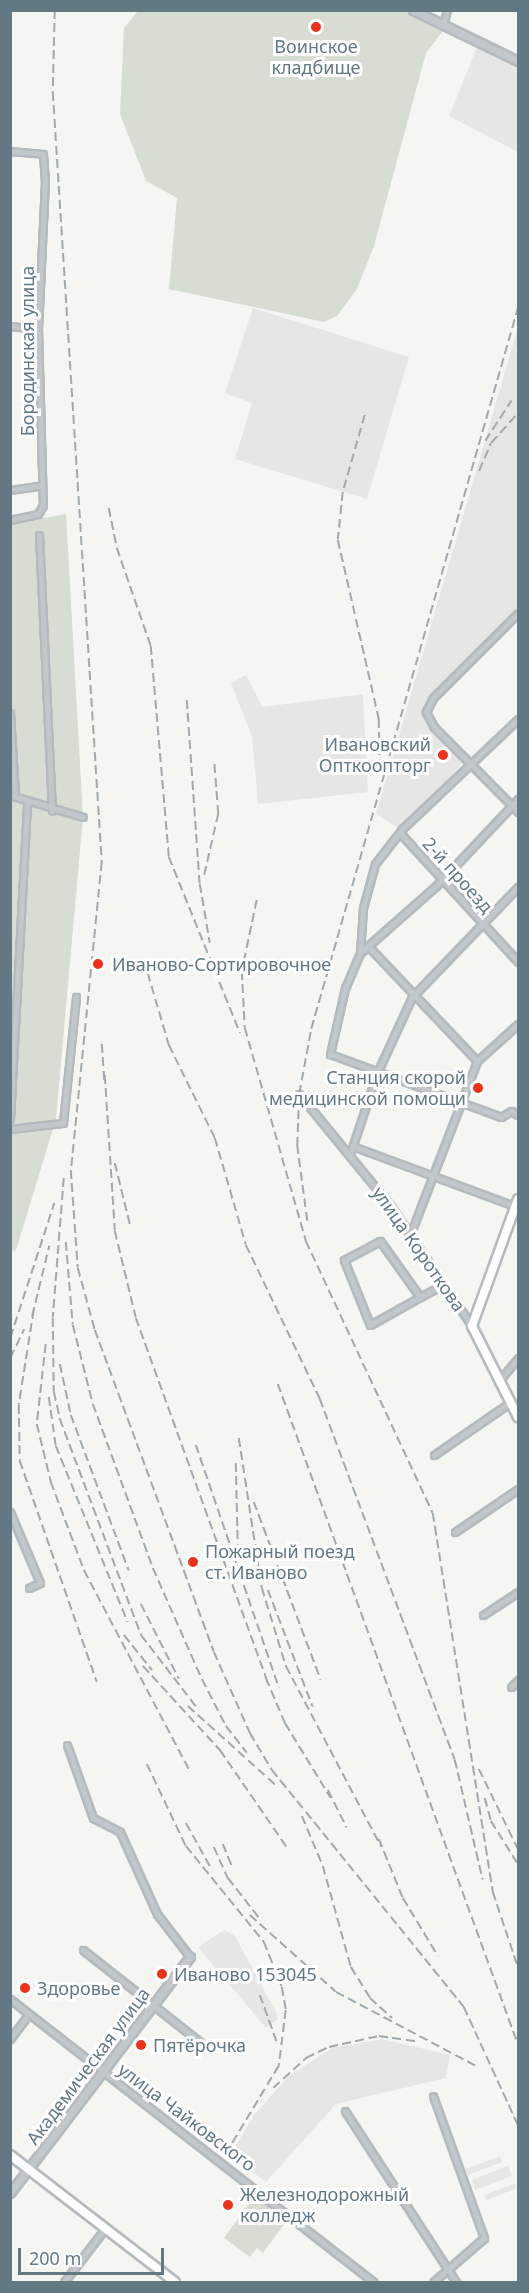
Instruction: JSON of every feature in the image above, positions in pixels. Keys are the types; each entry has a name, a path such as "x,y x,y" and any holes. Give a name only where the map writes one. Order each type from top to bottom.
{"main road":[{"path":"472,1326 518,1204"},
{"name":"улица Короткова","path":"472,1326 508,1404 519,1417"},
{"path":"10,2155 169,2283"},
{"path":"10,2161 27,2170 175,2283"}],"street":[{"path":"413,10 519,61"},
{"path":"443,25 447,10"},
{"name":"Бородинская улица","path":"10,151 43,154 38,329 41,512 10,520"},
{"path":"10,326 38,329"},
{"path":"10,490 40,486"},
{"path":"39,535 52,811"},
{"path":"519,613 433,698 426,712 430,721 519,812"},
{"path":"10,712 13,794 52,811 83,817"},
{"path":"519,719 400,834 375,864 363,908 360,953 345,988 330,1054 501,1117 511,1112 519,1115"},
{"path":"360,953 519,799"},
{"path":"10,1119 27,800"},
{"name":"2-й проезд","path":"400,834 483,926 519,962"},
{"path":"350,1154 355,1147 377,1073 412,997 519,887"},
{"path":"368,946 412,997 477,1061"},
{"path":"10,1129 63,1123 76,997"},
{"path":"410,1235 458,1101 477,1061 519,1024"},
{"name":"улица Короткова","path":"299,1094 350,1154 410,1235 472,1326"},
{"path":"355,1147 518,1204"},
{"path":"420,1298 380,1241 344,1260 370,1325 420,1298 444,1284"},
{"path":"498,1382 519,1358"},
{"path":"434,1455 508,1404"},
{"path":"455,1532 519,1489"},
{"path":"10,1512 40,1583 29,1588"},
{"path":"483,1615 519,1592"},
{"path":"511,1687 519,1680"},
{"path":"67,1745 93,1818 120,1832 157,1914 190,1957"},
{"path":"83,1950 201,2043"},
{"name":"Академическая улица","path":"10,2193 190,1957"},
{"name":"улица Чайковского","path":"10,1999 374,2283"},
{"path":"10,2039 29,2014"},
{"path":"433,2096 484,2238 433,2283"},
{"path":"345,2111 456,2283"},
{"path":"64,2283 103,2231"}],"shaded area":[{"path":"138,11 406,11 445,28 426,53 374,246 357,289 337,316 324,322 169,289 177,198 146,181 120,114 124,28"},
{"path":"478,45 518,64 518,152 449,116"},
{"path":"253,308 409,357 367,499 235,459 252,403 225,393"},
{"path":"518,327 518,607 426,704 426,724 462,763 403,831 376,814"},
{"path":"66,514 83,817 56,1119 16,1250 11,1251 11,524"},
{"path":"246,675 262,707 363,694 368,792 258,804 252,737 231,683"},
{"path":"224,1930 235,1936 276,2012 278,2019 266,2028 198,1947"},
{"path":"382,2039 450,2055 446,2078 336,2104 266,2182 230,2155 254,2115 290,2075 332,2048"},
{"path":"500,2156 502,2162 468,2175 466,2169"},
{"path":"508,2166 512,2176 475,2190 472,2180"},
{"path":"515,2183 517,2188 487,2200 484,2195"},
{"path":"256,2194 289,2218 263,2253 257,2248 250,2257 224,2238"}],"railway":[{"path":"55,10 53,92 102,862 71,1170 78,1268 95,1330 214,1652 250,1733 272,1770 464,2007 518,2125"},
{"path":"307,1221 297,1146 299,1094 311,1029 518,307"},
{"path":"485,441 511,401"},
{"path":"479,471 491,443 518,413"},
{"path":"365,415 343,492 338,540 379,719 380,775"},
{"path":"109,508 117,548 151,646 169,857 240,1033"},
{"path":"187,700 200,884 210,943"},
{"path":"204,875 218,814 214,762"},
{"path":"257,900 242,971 245,1028 306,1241 433,1513 493,1892 518,1967"},
{"path":"144,960 169,1045 215,1138 246,1245 320,1399 455,1760 483,1880"},
{"path":"102,1044 105,1083"},
{"path":"105,1075 115,1231 136,1318 266,1678 285,1723 331,1798"},
{"path":"115,1163 130,1224"},
{"path":"64,1178 53,1318 54,1392 60,1419 141,1635 198,1709"},
{"path":"10,1338 54,1203"},
{"path":"66,1242 73,1325 93,1404 153,1568 202,1679 226,1726 247,1753"},
{"path":"32,1316 49,1246"},
{"path":"34,1310 19,1405 20,1461 97,1682"},
{"path":"10,1358 24,1329"},
{"path":"46,1344 37,1424 51,1482 84,1570 191,1773"},
{"path":"60,1364 71,1415 129,1571"},
{"path":"278,1384 518,2044"},
{"path":"49,1397 56,1446 128,1622"},
{"path":"239,1438 262,1588 286,1666 381,1846"},
{"path":"196,1445 279,1688"},
{"path":"236,1463 238,1545"},
{"path":"254,1502 321,1680"},
{"path":"268,1590 313,1707"},
{"path":"141,1604 179,1679"},
{"path":"124,1635 152,1670"},
{"path":"143,1666 220,1750 288,1849"},
{"path":"188,1706 277,1786"},
{"path":"147,1764 186,1846 264,1942 282,1987 286,2010 279,2066 229,2149"},
{"path":"479,1769 518,1849"},
{"path":"328,1790 347,1828"},
{"path":"485,1798 491,1821 518,1864"},
{"path":"302,1816 323,1866 351,1967 370,1998 392,2018"},
{"path":"186,1823 211,1868"},
{"path":"379,1839 403,1898 438,1956"},
{"path":"223,1844 233,1869"},
{"path":"214,1847 228,1878 260,1919"},
{"path":"250,1915 336,1992 478,2067"},
{"path":"260,1995 278,2045"},
{"path":"273,2088 306,2058 329,2047 379,2036 416,2041"}],"place":[{"name":"Воинское кладбище","path":"316,27"},
{"name":"Ивановский Опткоопторг","path":"443,755"},
{"name":"Иваново-Сортировочное","path":"98,964"},
{"name":"Станция скорой медицинской помощи","path":"478,1088"},
{"name":"Пожарный поезд ст. Иваново","path":"193,1562"},
{"name":"Иваново 153045","path":"162,1974"},
{"name":"Здоровье","path":"25,1988"},
{"name":"Пятёрочка","path":"141,2045"},
{"name":"Железнодорожный колледж","path":"228,2205"}]}
